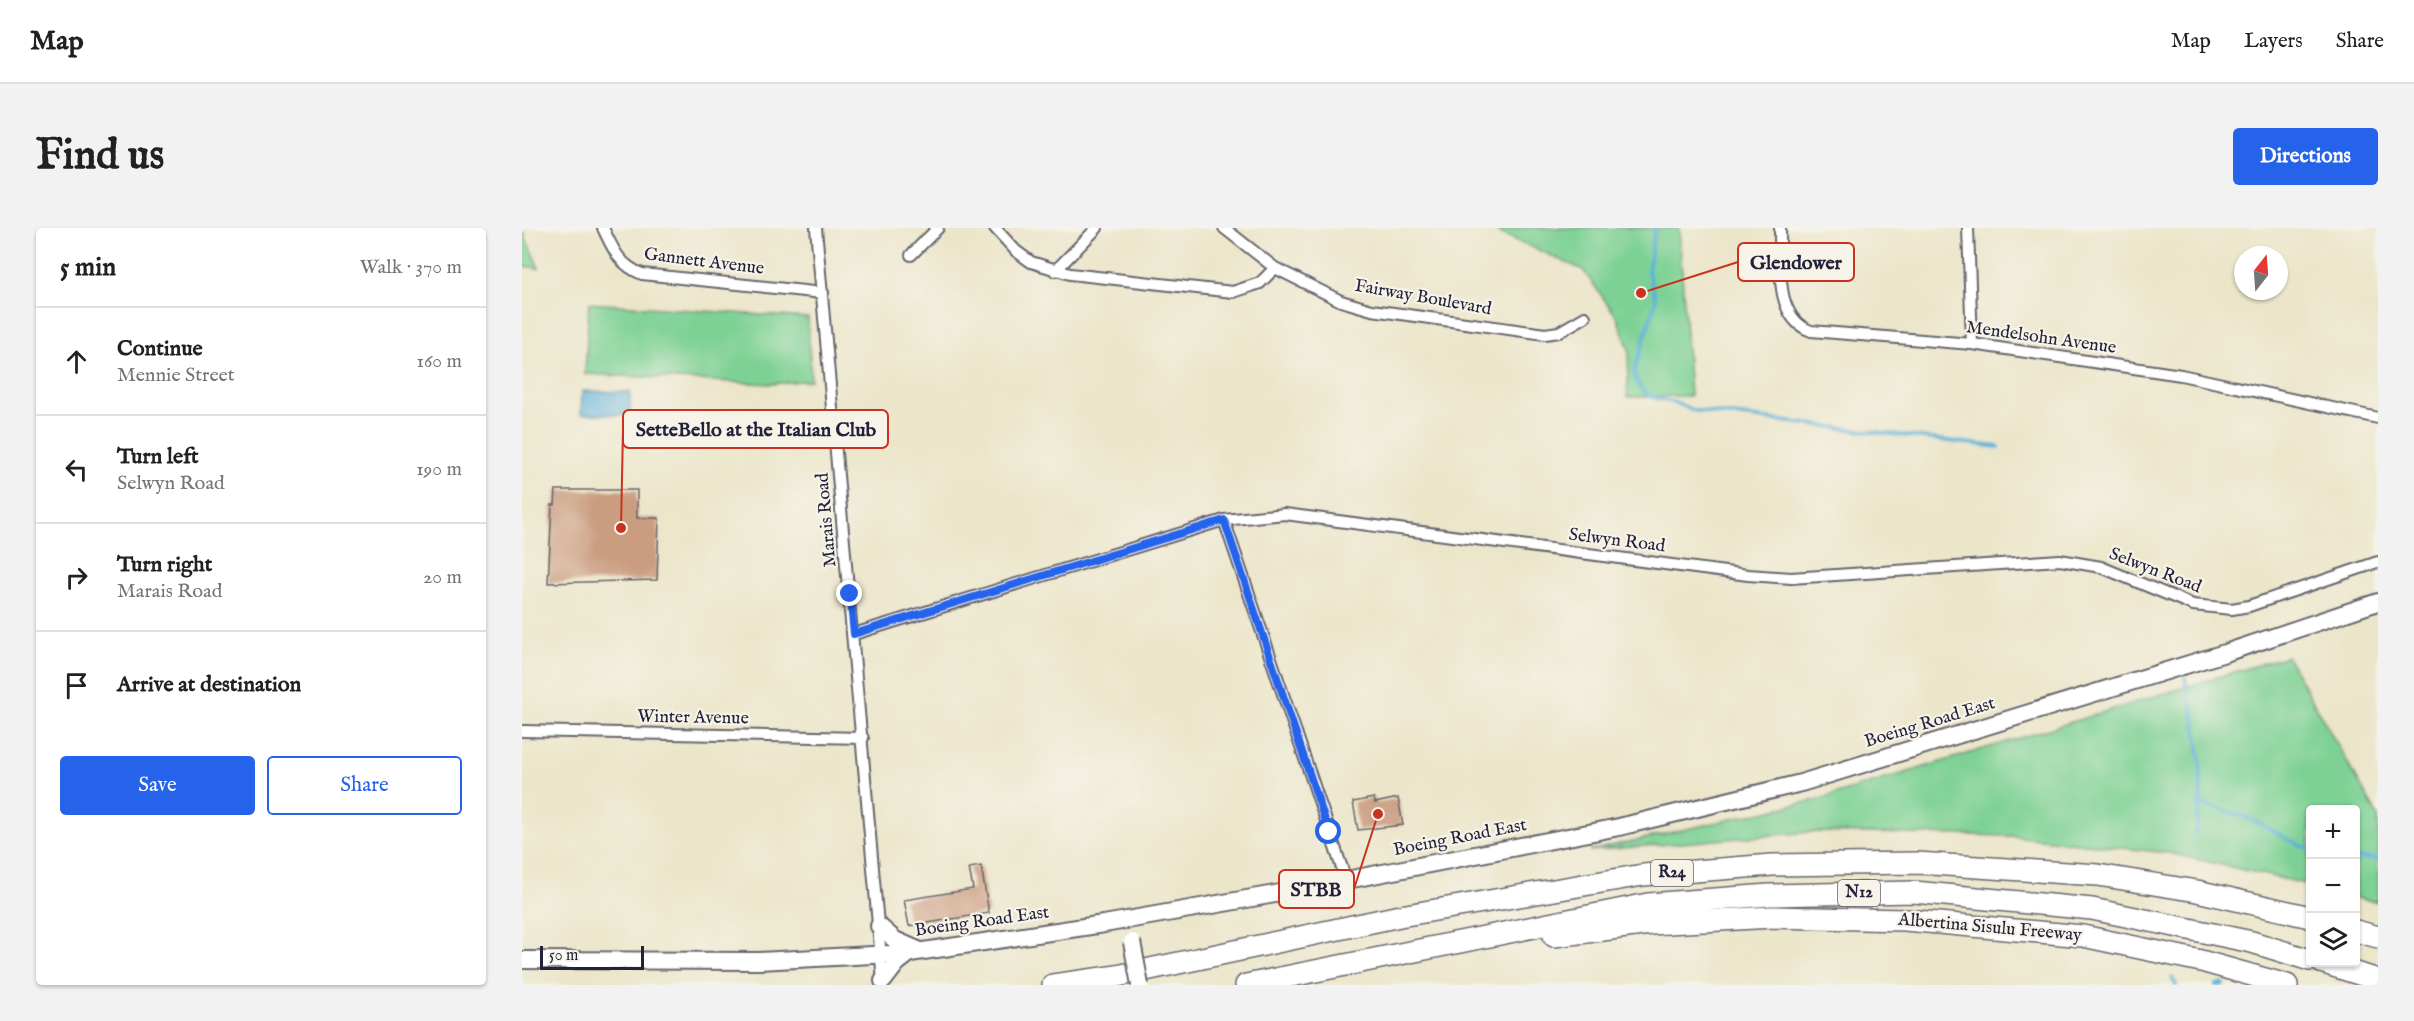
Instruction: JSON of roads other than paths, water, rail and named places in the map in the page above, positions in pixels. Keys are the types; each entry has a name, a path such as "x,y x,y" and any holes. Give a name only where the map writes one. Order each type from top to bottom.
{"highway":[{"name":"R24","path":"1053,985 1117,976 1400,916 1643,875 1772,865 1917,864 2098,875 2197,891 2306,915"},
{"name":"N12","path":"1406,952 1647,904 1769,895 1914,892 2092,909 2252,942 2306,959"},
{"name":"Albertina Sisulu Freeway","path":"1406,952 1651,924 1772,917 1905,920 2071,935 2201,961 2287,985"},
{"path":"2360,930 2378,935"},
{"path":"1246,985 1406,952"},
{"path":"2334,967 2378,980"}],"main road":[{"name":"Boeing Road East","path":"522,960 759,961 916,952 1104,924 1346,880 1619,827 1801,783 2225,653 2378,602"},
{"path":"1132,941 1147,925 1224,902"},
{"path":"1104,924 1132,941 1140,985"},
{"path":"879,926 895,940 916,952"},
{"path":"854,955 883,981 897,963 916,952"}],"street":[{"name":"Gannett Avenue","path":"603,228 618,258 624,265 642,274 823,292"},
{"name":"Marais Road","path":"816,228 854,634 883,981"},
{"path":"911,255 938,228"},
{"path":"995,228 1016,251 1032,262 1055,271 1233,292 1260,283 1275,268"},
{"path":"1055,271 1097,228"},
{"name":"Fairway Boulevard","path":"1224,228 1275,268 1341,301 1372,310 1545,334 1559,332 1586,317"},
{"name":"Mendelsohn Avenue","path":"1780,228 1785,302 1788,315 1802,328 1840,334 1972,344 2181,375 2378,418"},
{"path":"1968,228 1972,344"},
{"name":"Selwyn Road","path":"854,634 1224,520 1285,514 1748,575 1791,578 2060,560 2101,567 2193,605 2218,609 2249,606 2378,562"},
{"path":"1224,520 1346,880"},
{"name":"Winter Avenue","path":"522,731 863,738"}],"water":[{"path":"582,391 630,392 630,415 581,414"}],"waterway":[{"path":"1655,228 1648,271 1656,300 1634,372 1638,383 1649,395 1691,410 1999,447"},
{"path":"2185,678 2200,756 2199,814 2195,834"},
{"path":"2201,804 2249,819 2306,847"},
{"path":"2360,858 2378,859"},
{"path":"2172,978 2176,985"},
{"path":"2217,985 2223,984"}],"place":[{"name":"Glendower","path":"1641,293"},
{"name":"SetteBello at the Italian Club","path":"621,528"},
{"name":"STBB","path":"1378,814"}]}
